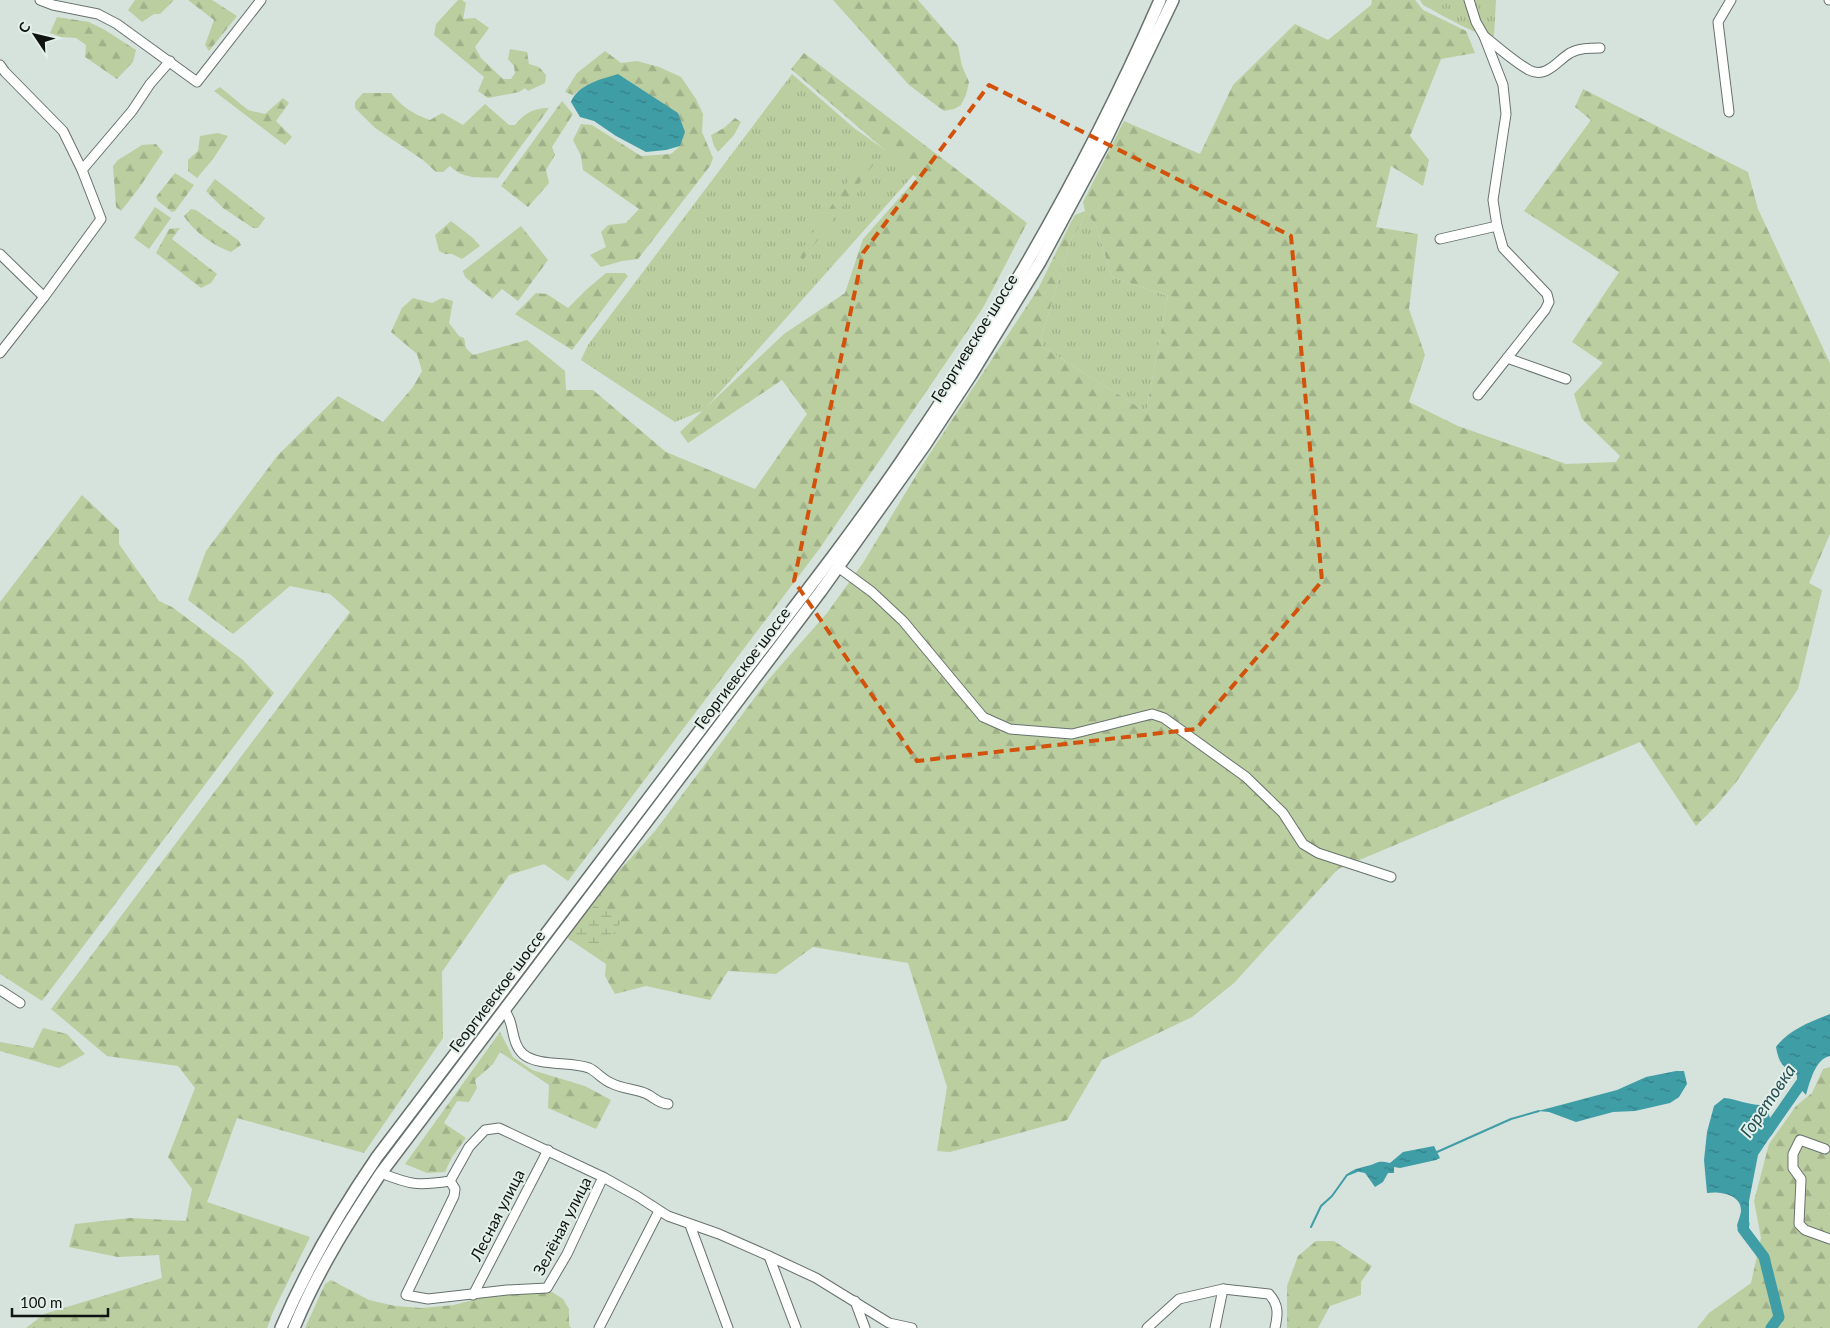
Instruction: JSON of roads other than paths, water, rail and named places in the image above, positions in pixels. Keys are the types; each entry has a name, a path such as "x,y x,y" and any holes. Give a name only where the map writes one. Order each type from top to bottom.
{"main road":[{"name":"Георгиевское шоссе","path":"281,1328 336,1220 377,1157 839,546 926,424 963,368 1017,278 1080,166 1160,0"},
{"name":"Георгиевское шоссе","path":"294,1328 329,1254 381,1173 838,567 925,445 980,361 1040,262 1104,144 1173,0"}],"street":[{"path":"40,0 53,5 98,14 117,24 197,82 260,0"},
{"path":"1469,0 1476,22 1484,36 1503,85 1506,114 1493,200 1497,226 1503,248 1547,294 1549,302 1545,310 1478,395"},
{"path":"1729,112 1718,22 1731,0"},
{"path":"1484,36 1530,71 1540,72 1551,68 1570,53 1588,48 1600,48"},
{"path":"82,170 132,111 150,84 170,61"},
{"path":"0,65 63,131 82,170 101,219 0,353"},
{"path":"1440,239 1497,226"},
{"path":"0,254 44,297"},
{"path":"1507,358 1566,379"},
{"path":"839,546 836,560 838,567 872,592 903,621 983,717 1010,728 1072,734 1152,714 1164,718 1246,777 1283,814 1303,844 1318,853 1391,877"},
{"path":"0,990 20,1003"},
{"path":"504,1010 510,1016 516,1046 524,1055 533,1060 590,1068 612,1084 647,1094 659,1103 668,1104"},
{"path":"450,1181 469,1147 485,1130 499,1128 603,1177 637,1196 659,1212 690,1225 719,1234 769,1256 816,1278 889,1323 912,1328"},
{"path":"1828,1148 1800,1140 1793,1154 1793,1168 1801,1179 1800,1224 1805,1230 1830,1239"},
{"name":"Лесная улица","path":"473,1294 548,1150"},
{"path":"381,1173 418,1185 450,1181"},
{"name":"Зелёная улица","path":"473,1294 547,1288 567,1254 603,1177"},
{"path":"450,1181 455,1189 454,1196 406,1295 428,1299 473,1294"},
{"path":"599,1328 659,1212"},
{"path":"690,1225 728,1328"},
{"path":"769,1256 796,1328"},
{"path":"1215,1328 1223,1289"},
{"path":"1147,1328 1179,1299 1223,1289 1269,1294 1275,1301 1278,1312 1275,1328"},
{"path":"855,1301 865,1328"}],"water":[{"path":"618,74 678,113 685,132 680,146 666,150 646,152 616,136 594,121 580,117 571,102 574,96 591,83"},
{"path":"1830,1014 1830,1056 1817,1066 1806,1095 1797,1085 1797,1075 1780,1061 1776,1047 1794,1031"},
{"path":"1684,1071 1687,1084 1679,1097 1670,1103 1635,1111 1613,1112 1576,1122 1549,1112 1538,1111 1617,1090 1646,1077"},
{"path":"1724,1098 1761,1105 1768,1111 1770,1118 1780,1122 1758,1155 1749,1201 1749,1236 1744,1239 1737,1226 1741,1210 1737,1200 1723,1193 1707,1193 1704,1160 1707,1132 1714,1106"},
{"path":"1434,1146 1440,1158 1400,1168 1394,1167 1394,1173 1388,1173 1383,1182 1375,1187 1365,1173 1355,1171 1347,1175 1357,1169 1380,1162 1390,1163 1403,1152"}],"waterway":[{"name":"Горетовка","path":"1767,1132 1806,1076"},
{"path":"1437,1152 1511,1119 1539,1111"},
{"path":"1311,1227 1321,1206 1332,1196 1347,1175 1357,1171"},
{"name":"Горетовка","path":"1744,1224 1743,1229 1764,1257 1779,1317 1771,1328"}]}
